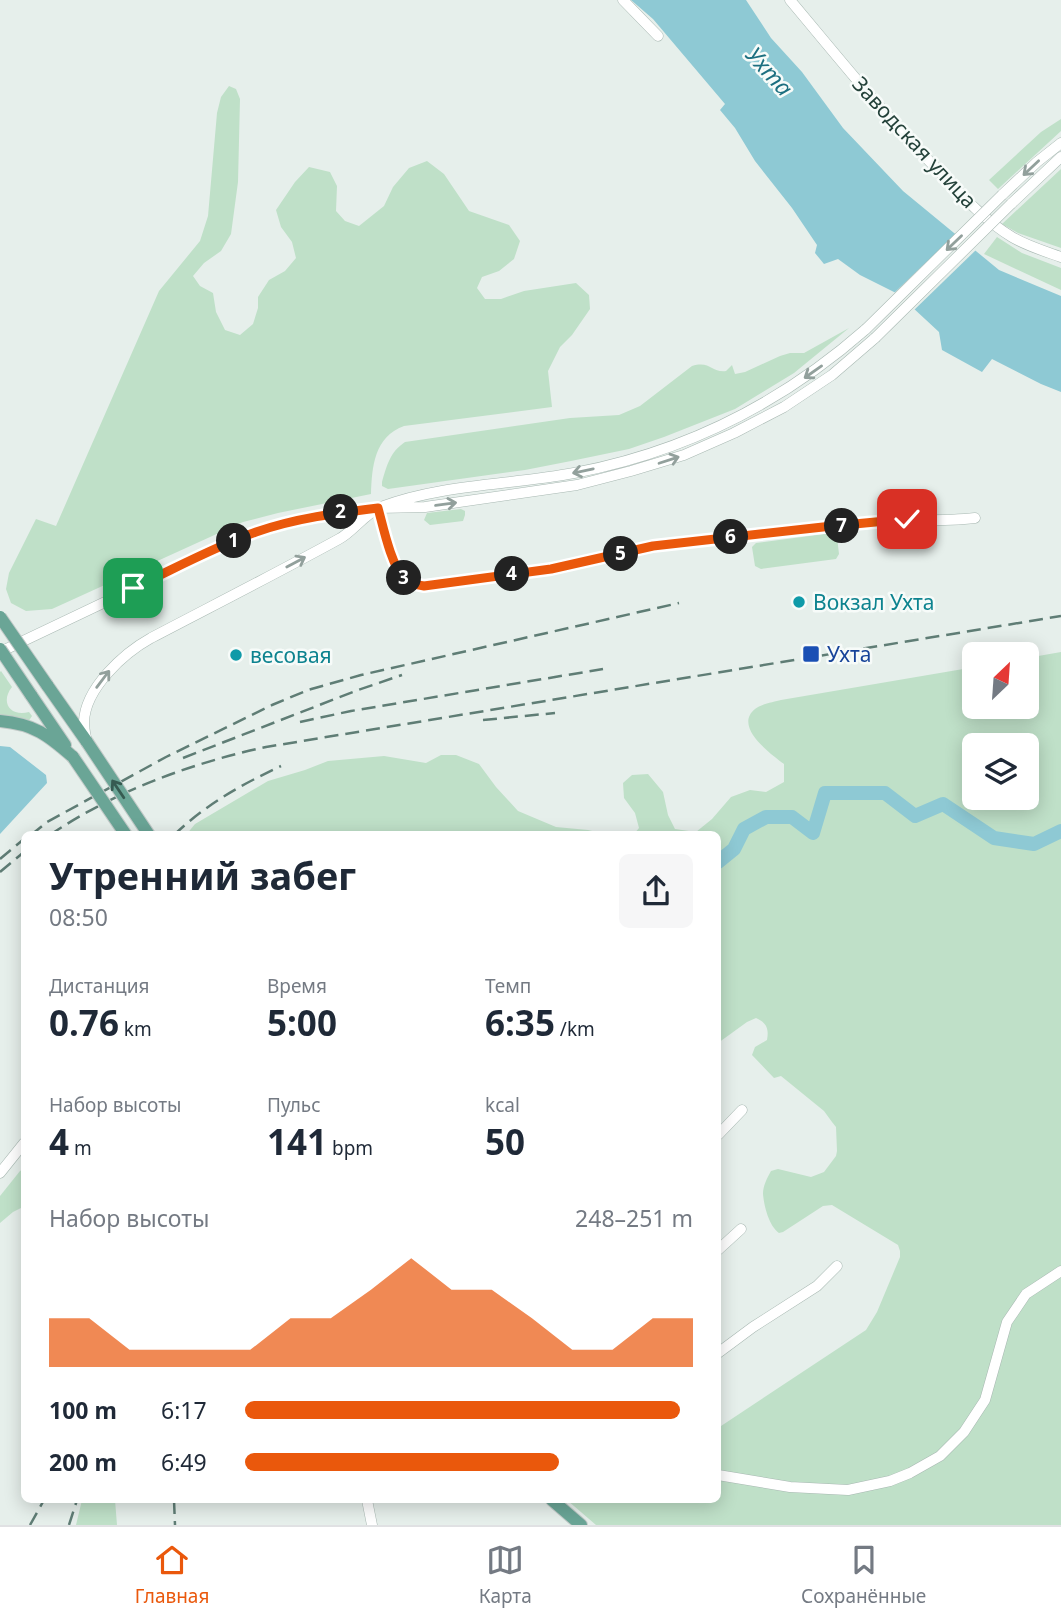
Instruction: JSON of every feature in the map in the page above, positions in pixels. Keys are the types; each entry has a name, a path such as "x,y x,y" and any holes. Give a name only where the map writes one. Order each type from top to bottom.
{"main road":[{"path":"0,617 146,831"},
{"path":"0,650 123,831"},
{"path":"0,721 17,722 32,727 73,757"},
{"path":"555,1503 581,1525"}],"street":[{"path":"623,0 658,36"},
{"name":"Заводская улица","path":"790,0 891,121 978,210 1012,237 1061,257"},
{"path":"87,743 84,723 90,702 98,685 124,657 139,645 344,537 378,508 425,494 574,473 627,461 679,444 776,397 822,366 866,329 1002,195 1061,143"},
{"path":"0,650 250,535 311,517 378,508 425,507 577,485 684,455 734,433 784,407 832,374 875,338 1061,157"},
{"path":"378,508 398,570 406,580 417,585 551,569 653,546 891,520 941,521 975,518"},
{"path":"721,1132 742,1110"},
{"path":"0,1173 21,1147"},
{"path":"721,1247 741,1230"},
{"path":"721,1351 817,1286 837,1266"},
{"path":"721,1476 790,1488 848,1490 910,1473 940,1456 964,1433 985,1399 1007,1322 1026,1294 1061,1271"},
{"path":"368,1503 372,1525"}],"green space":[{"path":"229,86 236,89 240,99 238,182 231,234 221,251 204,263 193,276 200,286 213,293 216,312 225,330 240,335 253,324 258,297 269,280 285,271 296,258 292,242 281,227 276,210 309,167 330,172 337,186 336,211 345,221 359,226 384,206 393,187 409,168 427,161 444,174 469,211 509,225 520,241 514,259 499,271 482,277 477,288 485,299 501,299 524,291 576,283 589,295 590,309 560,347 548,371 552,407 404,426 386,437 381,445 374,464 371,494 243,522 52,609 26,611 11,603 6,589 9,573 36,519 56,526 159,291 200,241 208,216 217,113 221,97"},
{"path":"1061,119 1061,131 998,189 989,180 1041,132"},
{"path":"1061,169 1061,248 1018,233 1002,224"},
{"path":"997,237 1022,253 1061,268 1061,290 984,254"},
{"path":"849,328 794,373 735,409 629,449 525,470 388,489 382,486 390,459 405,442 570,418 619,415 640,406 692,366 707,365 726,371 732,365 735,374 745,372 780,356 804,353"},
{"path":"461,509 465,511 463,521 430,525 424,520 427,513"},
{"path":"832,533 837,537 839,554 836,559 761,569 755,566 752,547 756,543"},
{"path":"1061,652 1061,1525 596,1525 570,1503 721,1503 721,1426 866,1330 877,1312 900,1257 898,1245 832,1205 823,1206 783,1232 779,1233 772,1226 763,1194 771,1171 778,1169 811,1177 824,1172 836,1156 836,1127 824,1111 781,1076 774,1078 752,1055 755,1047 767,1040 767,1030 763,1022 756,1018 747,1022 721,1041 721,831 697,831 731,797 750,790 766,792 784,782 784,764 756,740 748,724 749,716 755,709 781,700 962,669 962,719 1040,719 1040,656"},
{"path":"1,671 12,687 7,698 9,707 17,712 29,712 32,716 28,722 0,718"},
{"path":"441,755 456,755 479,764 518,811 556,827 592,831 189,831 195,824 268,781 328,761 384,756 426,763"},
{"path":"648,774 663,792 668,815 675,829 689,831 636,831 639,828 635,813 624,798 623,783 632,775"},
{"path":"20,1171 21,1208 0,1223 0,1196"},
{"path":"81,1503 115,1503 117,1525 76,1525"}],"water":[{"path":"631,0 746,0 771,38 802,72 843,128 903,191 999,270 1061,296 1061,392 992,359 982,372 942,350 939,332 898,294 860,275 838,259 824,264 815,253 817,245 720,110 725,104 653,19"},
{"path":"0,746 10,747 46,775 47,783 0,834"}],"pier":[{"path":"958,232 978,248 912,312 892,295"}],"waterway":[{"path":"721,860 734,849 744,829 766,817 792,817 813,833 825,793 885,793 915,816 943,804 994,838 1034,844 1061,831"}],"railway":[{"path":"36,831 47,822 166,757 308,690 361,675 679,603"},
{"path":"56,831 126,792 209,761 266,747 1061,616"},
{"path":"300,722 603,669"},
{"path":"183,758 402,675"},
{"path":"483,720 555,713"},
{"path":"179,831 225,796 281,766"},
{"path":"0,859 21,842"},
{"path":"0,872 21,854"},
{"path":"30,1525 42,1503"},
{"path":"69,1525 76,1503"},
{"path":"174,1503 175,1525"}],"place":[{"name":"Вокзал Ухта","path":"799,602"},
{"name":"Ухта","path":"811,654"},
{"name":"весовая","path":"236,655"}],"route":[{"path":"133,588 257,532 311,517 378,508 398,570 406,580 424,586 551,569 653,546 907,519"}]}
